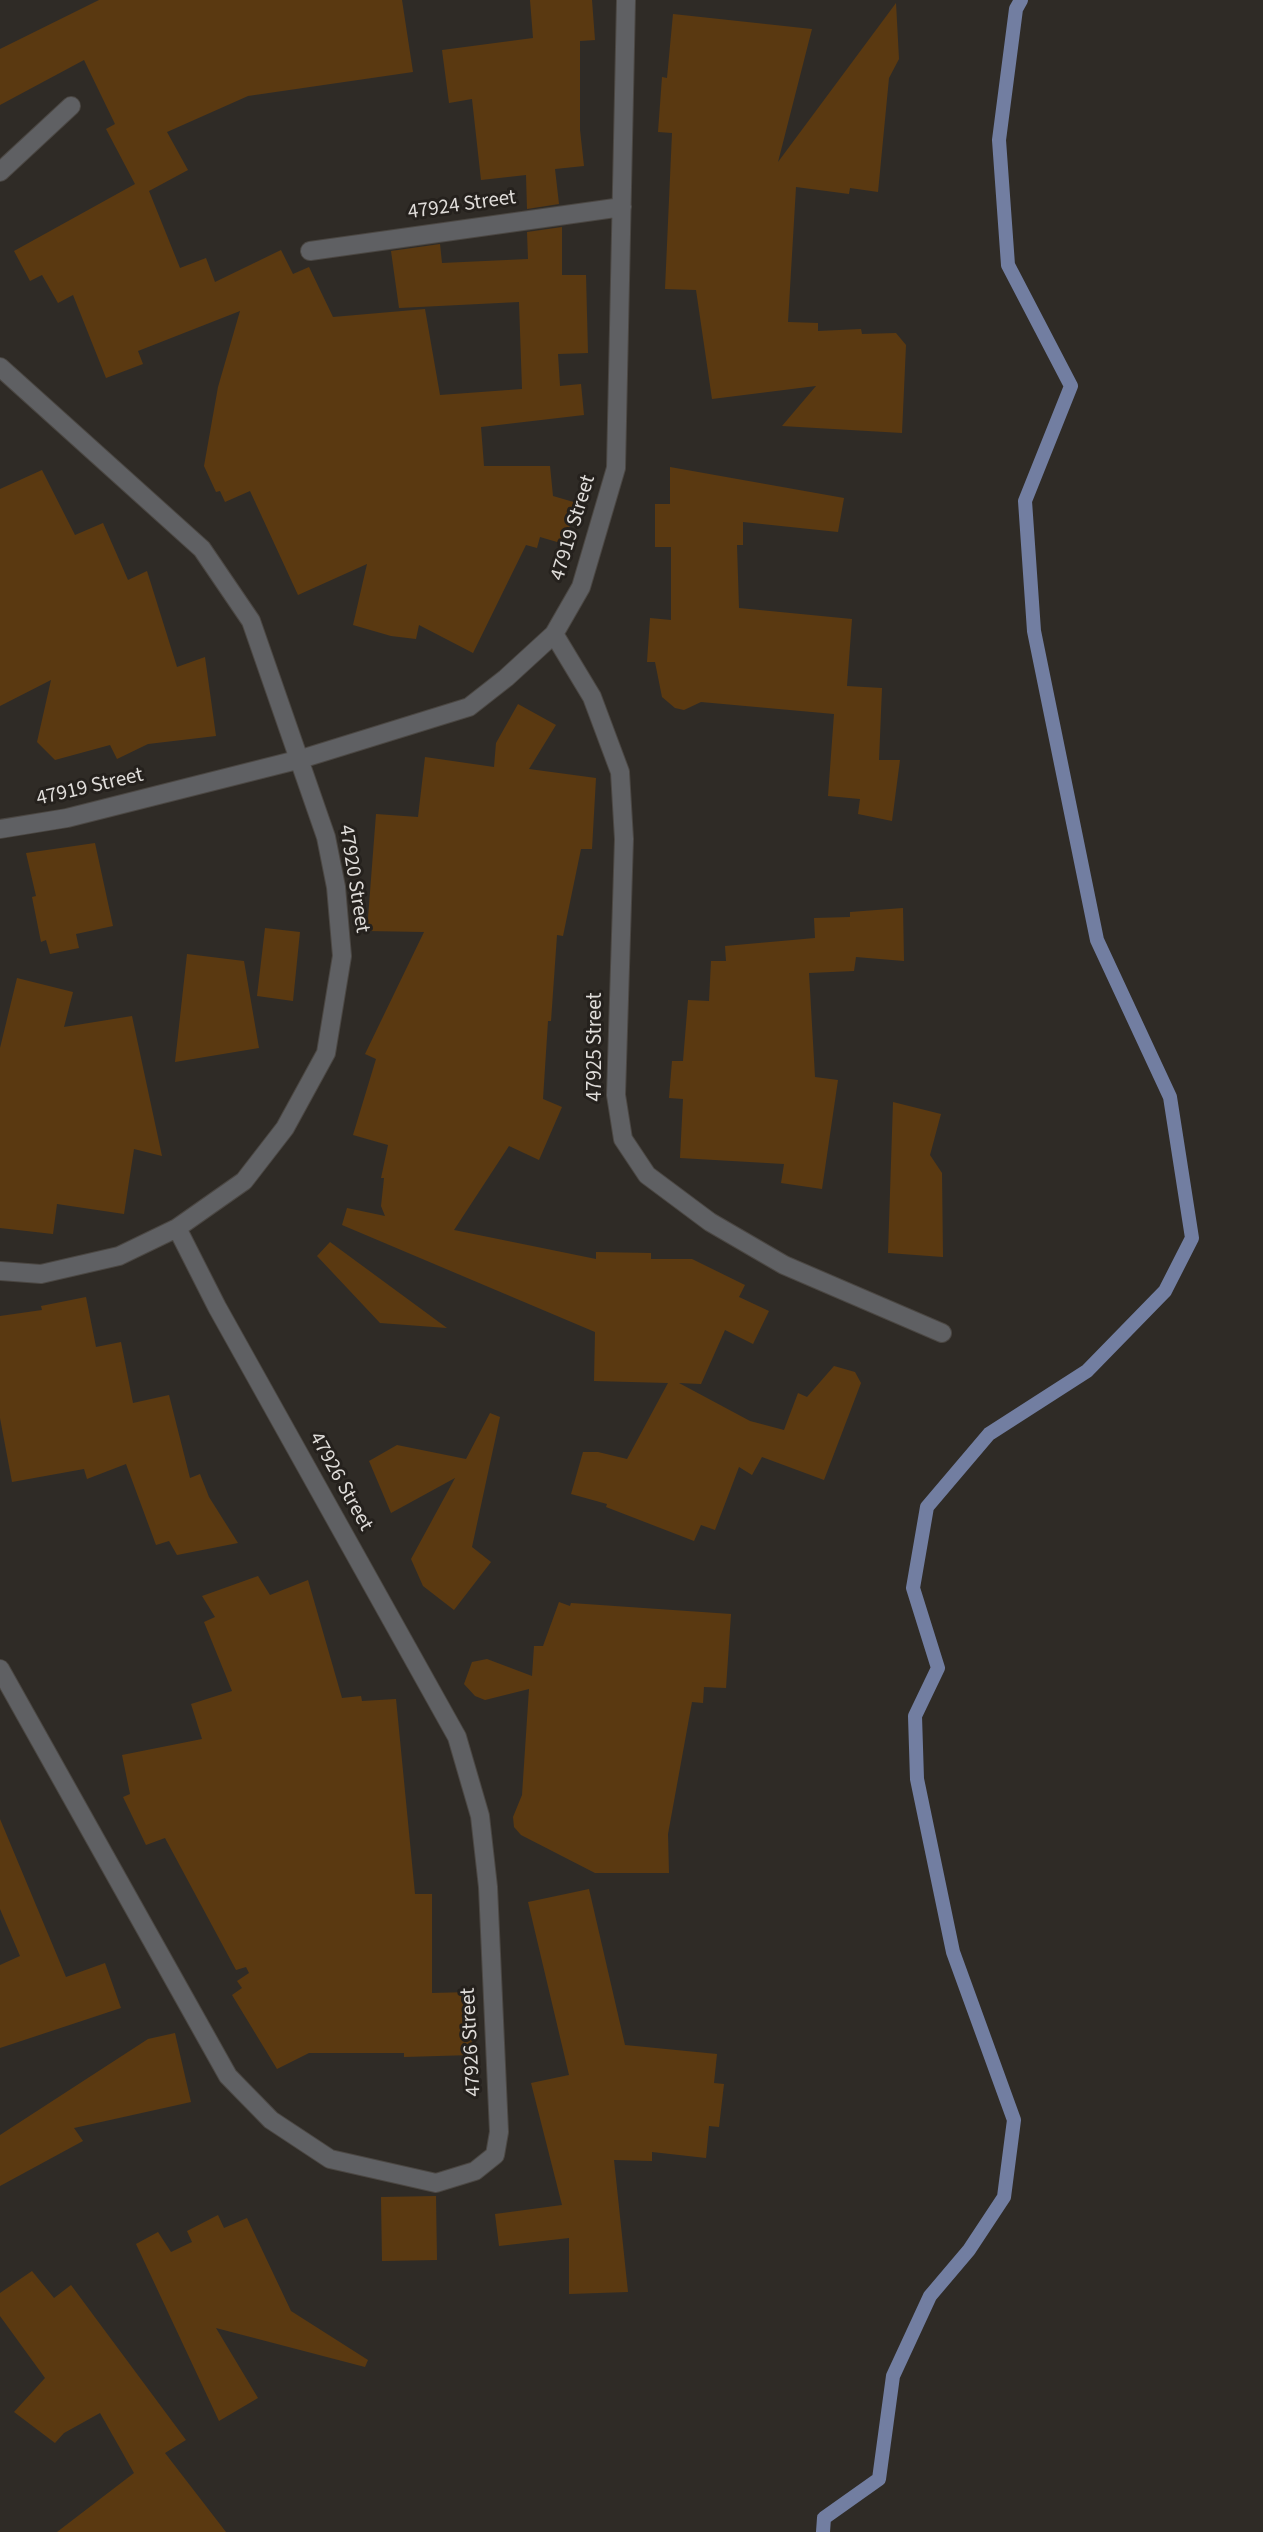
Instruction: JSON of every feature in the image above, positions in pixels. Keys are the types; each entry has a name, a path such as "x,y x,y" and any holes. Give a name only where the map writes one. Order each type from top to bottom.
{"street":[{"name":"47919 Street","path":"0,829 67,818 301,759 469,706 506,678 554,634 581,587 616,468 626,0"},
{"path":"0,172 71,106"},
{"name":"47924 Street","path":"310,251 622,207"},
{"name":"47920 Street","path":"0,367 202,549 251,621 326,837 335,887 341,956 326,1053 285,1128 244,1181 177,1228 119,1256 41,1274 0,1271"},
{"name":"47925 Street","path":"554,634 592,697 620,772 624,839 616,1096 623,1139 647,1174 710,1222 785,1265 942,1332"},
{"name":"47926 Street","path":"0,1669 228,2076 262,2111 330,2159 436,2183 475,2171 495,2155 499,2132 488,1887 480,1816 457,1737 217,1307 177,1228"}],"building":[{"path":"99,0 402,0 413,72 248,96 167,132 188,170 149,191 180,268 206,258 215,282 281,250 293,274 309,267 333,317 425,309 440,395 522,389 519,302 399,308 391,251 440,244 442,263 528,259 527,232 562,227 562,275 586,275 588,353 558,354 560,386 581,384 584,415 481,427 484,466 550,466 553,496 577,503 564,544 540,537 537,548 526,545 473,653 419,625 416,639 391,636 353,625 367,564 298,595 250,491 225,502 220,491 216,492 204,466 218,387 240,311 138,351 143,364 106,378 73,295 58,303 42,275 30,281 14,251 135,184 106,129 115,124 84,60 0,105 0,49"},
{"path":"530,0 592,0 595,40 580,41 580,130 584,166 555,169 559,204 527,209 526,175 481,180 472,99 449,103 442,50 533,38"},
{"path":"896,3 899,59 889,78 878,192 850,188 849,194 796,187 788,322 818,323 818,331 861,329 862,334 896,333 906,345 902,433 782,426 816,386 712,399 696,290 665,289 672,133 658,132 662,77 667,78 673,14 812,29 778,162"},
{"path":"670,467 844,498 838,532 743,522 743,545 737,545 739,608 852,619 847,686 882,688 879,760 900,760 892,821 858,814 860,799 828,796 834,714 701,702 684,710 675,708 662,697 655,662 647,662 650,618 671,620 671,547 655,547 655,504 670,504"},
{"path":"42,470 75,535 103,523 128,580 147,571 177,667 205,657 216,736 148,744 117,759 110,745 55,760 37,742 51,680 0,706 0,489"},
{"path":"518,704 556,725 529,769 596,778 592,849 581,849 563,936 557,935 551,1021 548,1021 543,1099 562,1107 539,1160 509,1146 454,1230 596,1259 596,1252 651,1253 651,1259 692,1259 745,1285 739,1297 769,1311 753,1344 725,1330 701,1384 679,1383 750,1421 784,1430 798,1393 807,1397 834,1366 855,1372 861,1383 824,1480 762,1457 752,1475 739,1467 715,1530 701,1525 694,1541 606,1507 607,1504 571,1494 583,1452 598,1452 627,1459 668,1383 594,1381 595,1332 342,1225 347,1208 385,1216 381,1206 384,1178 381,1178 388,1145 353,1135 376,1059 365,1054 424,932 367,931 376,814 418,817 425,757 494,767 496,743"},
{"path":"95,843 113,926 76,934 79,948 50,954 46,940 41,942 32,897 36,896 26,853"},
{"path":"903,908 904,961 856,957 854,971 809,973 815,1077 838,1080 822,1189 781,1183 784,1164 680,1158 683,1099 669,1098 672,1061 683,1061 688,1000 709,1001 711,961 726,961 725,946 815,938 814,918 850,917 850,912"},
{"path":"265,928 300,932 293,1001 257,996"},
{"path":"187,954 244,961 259,1048 175,1062"},
{"path":"17,978 73,992 64,1027 132,1016 162,1156 134,1149 124,1214 57,1204 53,1234 0,1228 0,1048"},
{"path":"893,1102 941,1114 930,1155 942,1173 943,1257 888,1253"},
{"path":"330,1242 447,1328 380,1323 317,1256"},
{"path":"86,1297 96,1347 121,1342 133,1403 169,1395 190,1478 200,1474 209,1497 238,1543 177,1555 169,1541 156,1545 126,1464 87,1479 84,1469 12,1482 0,1418 0,1316 42,1310 41,1306"},
{"path":"490,1413 500,1417 472,1547 491,1562 454,1610 423,1586 411,1559 455,1478 391,1513 369,1461 397,1445 466,1459"},
{"path":"258,1576 270,1595 308,1580 342,1698 361,1696 362,1701 396,1699 415,1894 432,1894 432,1993 471,1992 472,2055 404,2057 404,2053 309,2053 277,2069 232,1995 242,1988 237,1981 249,1973 246,1967 236,1970 165,1838 146,1845 123,1797 130,1794 122,1755 202,1739 191,1704 232,1691 204,1622 215,1617 202,1596"},
{"path":"559,1602 570,1606 571,1603 731,1614 726,1688 704,1687 703,1703 692,1702 668,1834 669,1873 595,1873 521,1835 514,1827 513,1817 522,1795 529,1689 485,1700 475,1696 464,1684 472,1662 487,1659 532,1676 534,1646 543,1646"},
{"path":"0,1819 66,1977 105,1963 121,2008 0,2048 0,1965 20,1956 0,1909"},
{"path":"589,1889 625,2045 717,2054 714,2083 724,2084 719,2127 709,2126 706,2158 652,2152 652,2161 614,2160 628,2292 569,2294 569,2238 499,2246 495,2214 562,2205 531,2083 569,2075 528,1902"},
{"path":"175,2033 191,2102 74,2128 83,2141 0,2186 0,2135 148,2039"},
{"path":"436,2196 437,2260 382,2261 381,2197"},
{"path":"218,2215 224,2228 247,2218 291,2311 368,2360 365,2367 216,2328 258,2398 219,2421 136,2244 158,2232 171,2252 192,2242 187,2231"},
{"path":"32,2271 54,2298 71,2285 186,2440 165,2453 226,2532 57,2532 134,2473 100,2413 64,2433 55,2443 14,2412 45,2378 0,2316 0,2293"}],"waterway":[{"path":"823,2532 824,2518 879,2479 893,2376 930,2296 969,2250 1004,2197 1014,2120 953,1952 917,1779 915,1716 938,1668 913,1588 927,1507 989,1434 1087,1371 1165,1291 1192,1238 1170,1097 1097,940 1034,631 1025,501 1071,386 1008,265 999,140 1016,9 1021,0"}]}
